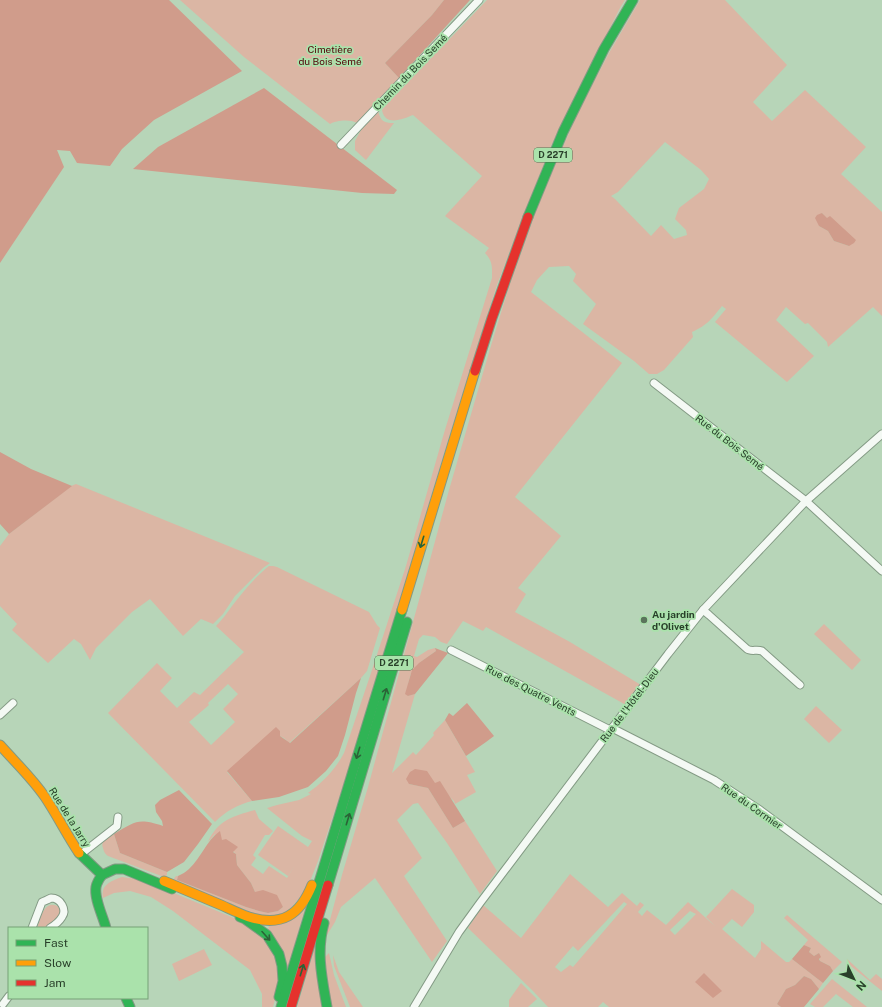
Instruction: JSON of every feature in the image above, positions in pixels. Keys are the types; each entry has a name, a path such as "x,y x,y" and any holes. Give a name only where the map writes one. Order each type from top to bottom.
{"main road":[{"name":"D 2271","path":"281,1007 450,451 492,318 530,211 563,132 604,49 633,0"},
{"name":"D 2271","path":"291,1007 428,549 492,318"},
{"name":"Rue de la Jarry","path":"0,745 36,785 80,855 102,875"},
{"path":"327,1007 320,964 321,934 344,833"},
{"path":"106,927 97,896 96,888 98,880 106,869 124,865 249,917 268,921 282,919 296,911 307,897 331,842"},
{"path":"102,875 115,869 124,869 245,919 267,935 279,954 282,966 282,981 277,1007"}],"street":[{"name":"Chemin du Bois Semé","path":"341,145 480,0"},
{"name":"Rue du Bois Semé","path":"654,383 806,502 882,572"},
{"name":"Rue de l'Hôtel-Dieu","path":"414,1007 459,932 480,903 668,654 703,610 806,502 882,434"},
{"path":"703,610 747,649 762,651 800,685"},
{"name":"Rue des Quatre Vents","path":"451,650 611,729"},
{"path":"0,715 13,703"},
{"name":"Rue du Cormier","path":"611,729 714,780 760,810 882,900"},
{"path":"80,855 117,826 118,817"},
{"path":"32,927 42,902 52,898 58,900 64,908 64,916 58,923 52,927"}],"green space":[{"name":"Cimetière du Bois Semé","path":"180,0 444,0 432,15 385,63 399,78 357,123 344,120 330,124 244,57"},
{"path":"487,0 625,0 550,148 497,285 449,437 347,774 307,889 290,909 281,915 270,917 255,914 173,880 176,876 178,876 177,880 259,911 268,913 278,911 283,907 255,892 251,883 237,865 236,854 215,834 208,842 221,824 240,814 255,810 259,819 273,831 269,835 265,835 253,855 256,858 251,865 263,874 269,866 287,878 295,865 288,876 258,855 278,826 308,847 312,841 302,836 267,808 299,800 311,794 308,793 337,765 344,753 406,566 444,433 492,278 492,264 485,253 489,248 445,216 482,176 413,115 400,120 390,120 387,119 382,110"},
{"path":"640,0 725,0 787,65 753,102 772,121 805,90 866,147 841,174 882,212 882,316 873,307 828,347 827,342 808,323 805,324 786,307 776,320 814,356 787,382 715,322 726,309 722,306 706,324 692,332 693,337 664,370 657,374 649,374 634,361 583,324 596,304 573,281 576,274 569,266 549,267 537,280 531,292 622,363 515,497 561,536 518,588 526,594 515,612 570,642 641,685 626,705 486,627 483,631 463,621 447,644 441,642 435,637 423,635 419,639 414,656 417,657 428,650 435,648 436,651 417,665 409,679 408,696 415,694 392,773 413,752 416,755 445,720 475,772 467,775 476,792 455,804 454,801 435,783 409,784 428,788 453,828 465,821 497,871 480,894 447,843 418,803 413,804 397,820 422,858 404,876 447,941 432,962 375,878 341,907 335,922 327,935 327,931 449,490 514,270 532,218 578,112 609,53","holes":["665,142 701,170 709,179 704,189 679,208 675,219 686,230 687,235 674,239 661,225 651,236 611,196 618,192","822,213 849,246 834,241 828,231 819,226"]},
{"path":"378,111 383,121 387,123 394,123 366,160 355,150 355,141 361,130"},
{"path":"76,484 270,563 235,596 223,614 213,624 201,619 183,636 150,599 132,612 96,648 90,660 81,644 74,639 48,663 12,630 17,624 0,606 0,546 9,534 71,486"},
{"path":"269,566 277,567 369,612 380,628 367,671 361,678 289,743 280,736 227,772 252,801 241,804 232,809 215,822 108,713 157,663 172,678 160,691 177,708 194,692 200,695 244,652 216,626 245,590","holes":["228,684 238,694 223,709 235,722 211,745 189,722 209,705 208,703"]},
{"path":"824,624 861,660 852,670 814,634"},
{"path":"816,706 842,730 829,743 804,719"},
{"path":"114,834 120,853 167,872 167,875 164,877 105,854 102,845 104,841"},
{"path":"570,874 608,907 622,893 637,906 640,902 644,905 638,912 642,916 647,910 666,925 688,902 716,927 706,917 732,889 754,905 754,912 742,927 732,919 722,929 755,958 761,949 761,941 786,962 789,962 792,959 823,983 819,989 811,979 804,976 795,985 786,989 777,1004 781,1007 609,1007 603,1002 598,1007 548,1007 468,928 483,905 521,938","holes":["624,902 627,904 573,967 570,965 561,972 555,967 573,946 578,951","690,911 696,914 675,935 670,930"]},
{"path":"122,877 136,879 152,884 251,925 265,938 275,953 279,985 273,1007 262,1007 262,994 250,970 173,911 151,897 130,891 114,893 103,898 103,890 107,884"},
{"path":"306,904 286,976 268,932 269,924"},
{"path":"50,905 55,905 58,907 62,915 50,927 37,927 43,911"},
{"path":"787,915 842,962 833,971 830,966 820,961 819,953 814,956 809,952 811,948 804,945 808,940 784,918"},
{"path":"318,935 323,1007 297,1007"},
{"path":"204,949 212,965 179,981 172,964"},
{"path":"329,953 334,975 346,1007 330,1007 325,957"},
{"path":"333,955 339,972 363,1007 350,1007 334,966"},
{"path":"847,959 870,980 876,974 882,979 882,991 847,963"},
{"path":"832,979 867,1007 853,1007 836,994 823,1007 815,1007 810,1004"},
{"path":"521,983 537,999 528,1007 509,1007 509,1000"}],"shaded area":[{"path":"0,0 169,0 242,71 154,120 122,149 110,166 77,163 70,151 57,150 64,167 0,263"},
{"path":"444,0 470,0 399,78 385,63 432,15"},
{"path":"264,88 397,190 394,194 362,193 133,169 158,147"},
{"path":"822,213 827,218 830,216 856,240 854,243 849,246 834,241 828,231 819,226 815,218 817,215"},
{"path":"0,452 31,469 72,486 9,534 0,524"},
{"path":"435,648 448,653 415,694 408,696 405,694 412,670 436,651"},
{"path":"361,678 338,756 326,771 308,787 279,797 252,801 227,771 276,727 280,731 280,736 290,743"},
{"path":"467,703 494,736 466,756 445,720 449,713 453,716"},
{"path":"415,769 427,771 435,783 440,781 465,821 453,828 428,788 409,784 406,779 410,772"},
{"path":"179,790 212,824 184,862 167,872 120,853 114,834 137,822 148,822 163,826 162,821 156,812 155,805 160,800"},
{"path":"220,831 222,840 226,839 238,847 233,852 236,854 237,865 251,883 255,892 263,890 277,895 283,907 278,911 268,913 259,911 177,880 178,876 187,871 193,865 211,840"},
{"path":"804,945 811,948 809,952 814,956 819,953 821,957 819,959 820,961 830,966 833,971 823,983 792,959"},
{"path":"704,973 722,991 713,998 695,982"},
{"path":"804,976 811,979 819,989 804,1007 781,1007 777,1004 786,989 795,985"}],"traffic: fast":[{"path":"528,217 563,132 604,49 633,0"},
{"path":"281,1007 402,610"},
{"path":"328,885 407,622"},
{"path":"79,853 102,875 97,884 96,892 97,902 106,927"},
{"path":"102,875 115,869 124,869 172,889"},
{"path":"240,917 267,935 279,954 282,966 283,981 279,997"},
{"path":"324,923 320,944 320,955 327,1007"},
{"path":"126,999 130,1007"}],"traffic: slow":[{"path":"402,610 475,371"},
{"path":"0,745 40,790 79,853"},
{"path":"164,881 246,916 261,920 280,919 288,916 302,904 312,885"}],"traffic: jam":[{"path":"475,371 528,217"},
{"path":"291,1007 328,885"}],"place":[{"name":"Au jardin d'Olivet","path":"644,620"}]}
